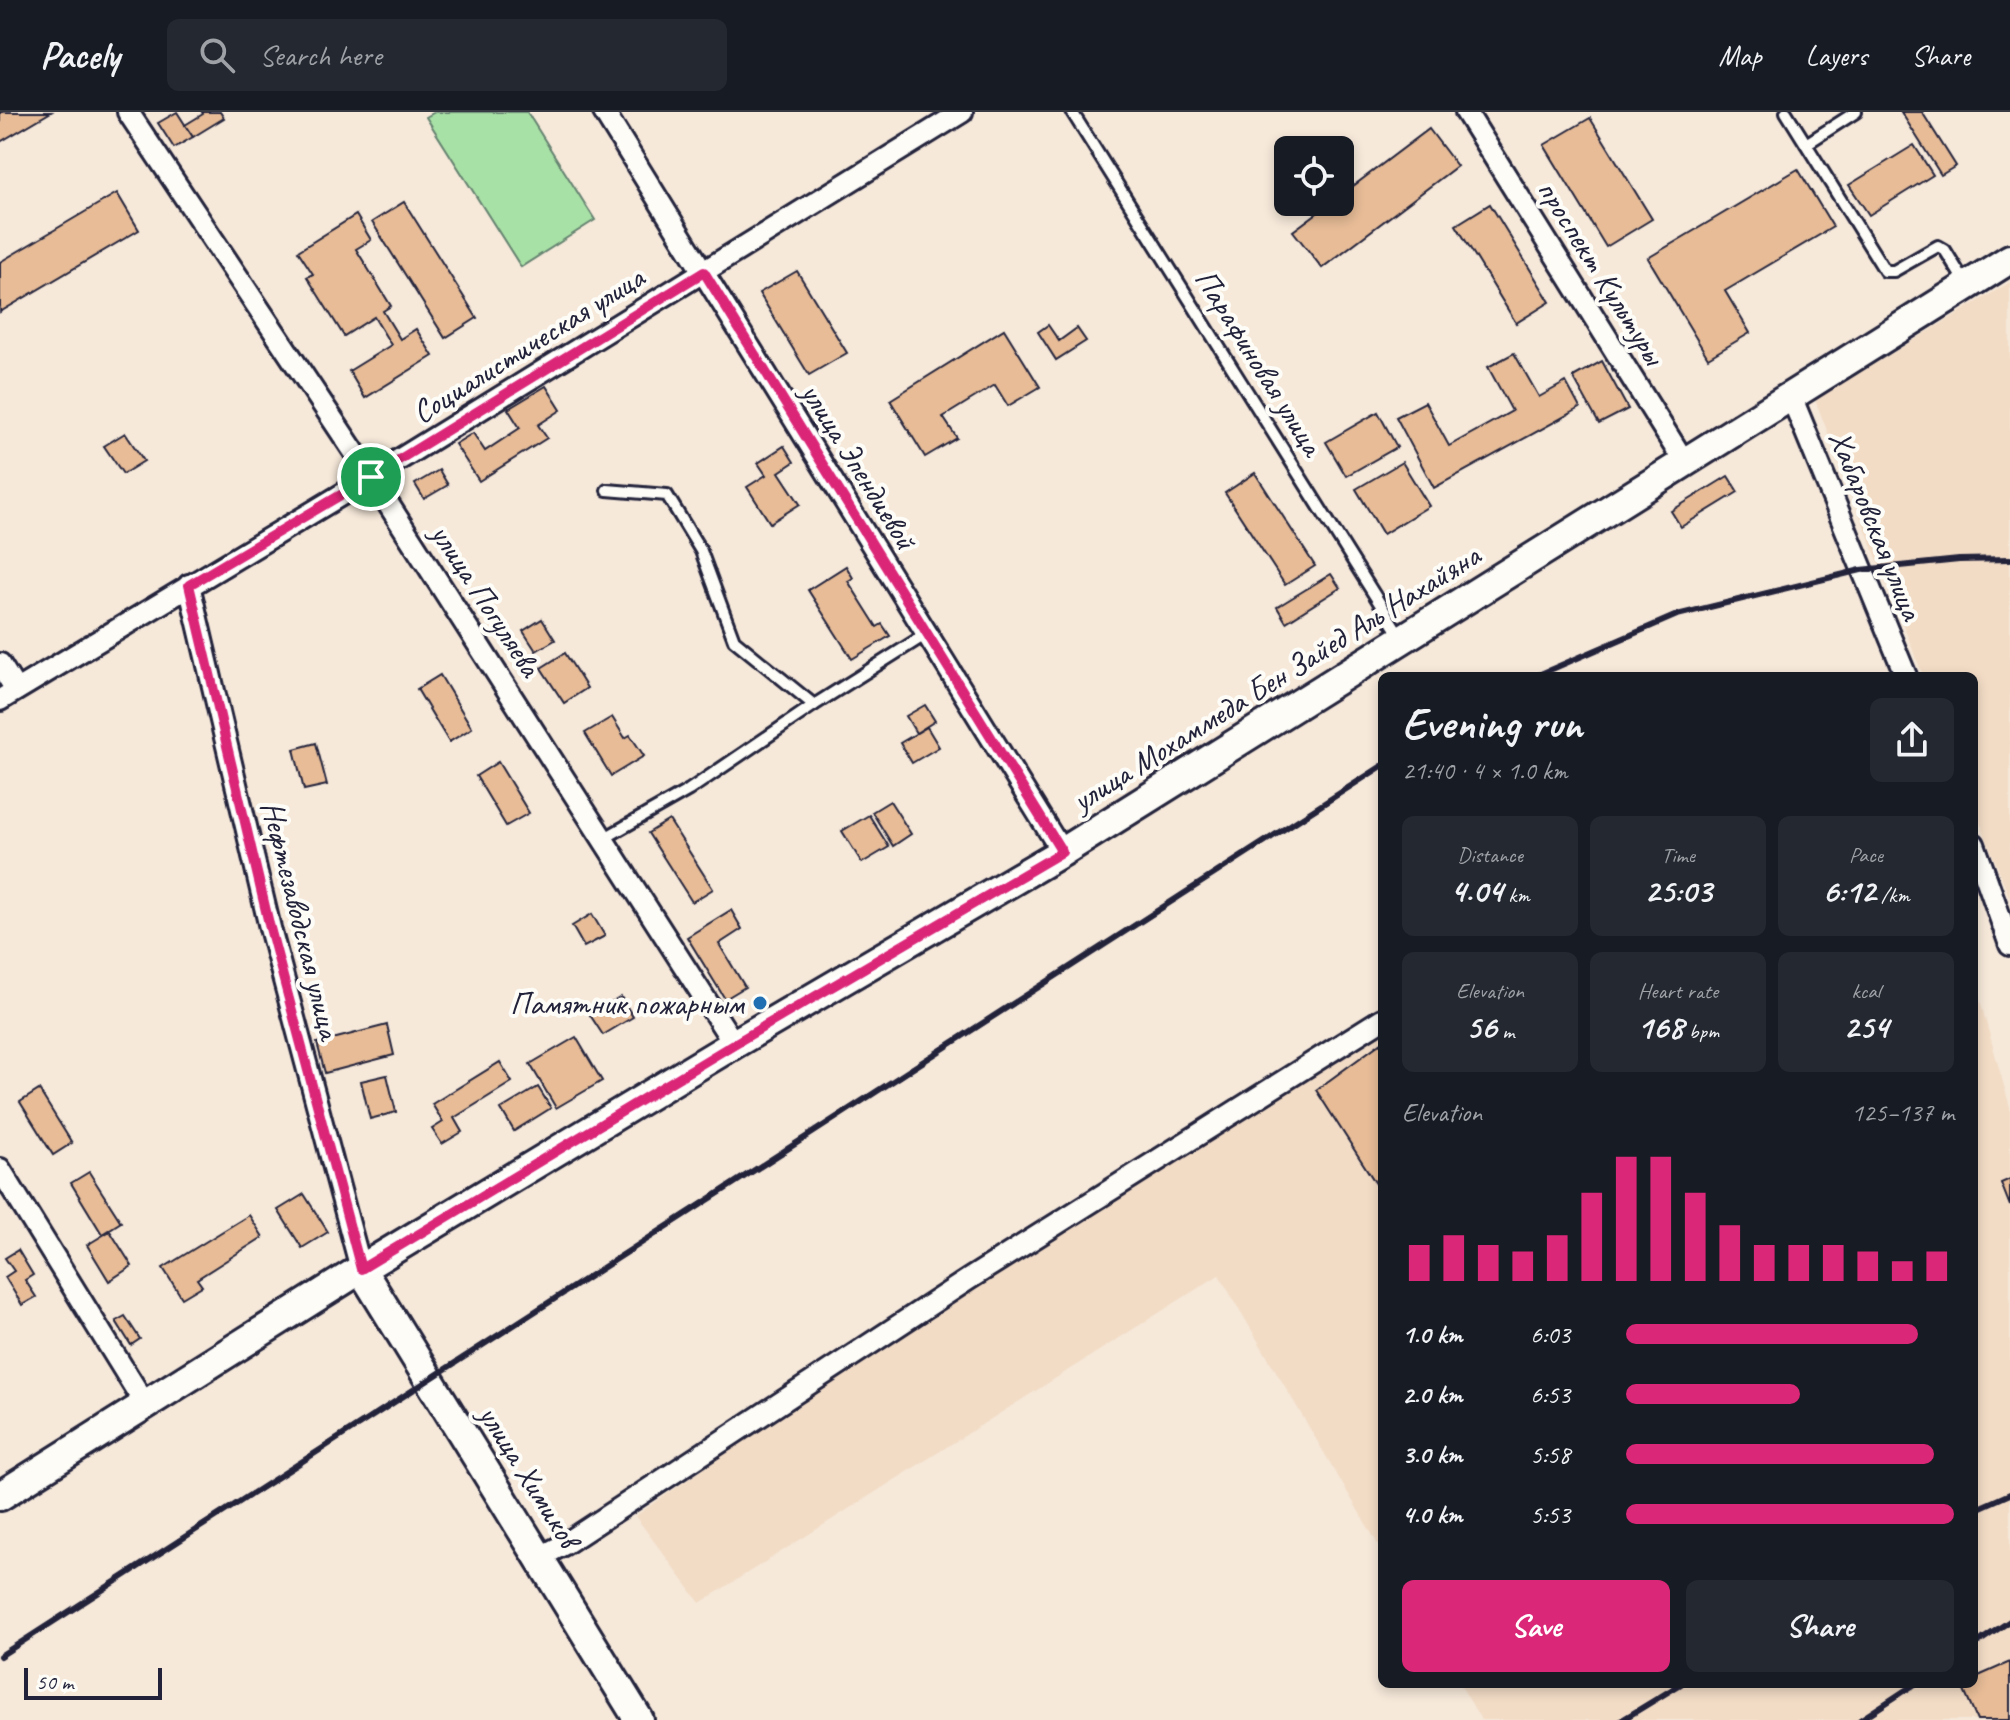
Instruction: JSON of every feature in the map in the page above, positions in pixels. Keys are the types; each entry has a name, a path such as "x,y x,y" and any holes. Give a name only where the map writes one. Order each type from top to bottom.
{"main road":[{"name":"улица Мохаммеда Бен Зайед Аль Нахайяна","path":"0,1496 361,1269 734,1044 1062,852 2010,259"},
{"name":"улица Химиков","path":"361,1269 639,1720"}],"street":[{"name":"улица Погуляева","path":"128,112 371,477 734,1044"},
{"name":"улица Эпендиевой","path":"604,112 1062,852"},
{"name":"Социалистическая улица","path":"8,695 371,477 962,112"},
{"name":"проспект Культуры","path":"1466,112 1685,463"},
{"name":"Хабаровская улица","path":"1791,396 1900,672"},
{"name":"Нефтезаводская улица","path":"189,585 270,928 361,1269"},
{"path":"0,664 8,695"},
{"path":"1978,855 2010,945"},
{"path":"540,1557 565,1544 982,1270 1378,1022"},
{"path":"0,1169 145,1404"}],"lane":[{"name":"Парафиновая улица","path":"1072,112 1402,639"},
{"path":"1786,112 1885,271 1894,271 1938,246 1945,250 1967,286"},
{"path":"1806,144 1856,112"},
{"path":"607,490 667,495 701,551 734,640 814,705"},
{"path":"603,839 689,790 814,705 928,633"}],"shaded area":[{"path":"2010,282 2010,899 1978,817 1978,672 1921,672 1815,400"},
{"path":"1978,993 2010,1107 2010,1720 1481,1720 1462,1688 1978,1688"},
{"path":"1378,1030 1378,1544 1219,1275 700,1603 635,1516 1114,1187"}],"green space":[{"path":"435,112 527,112 595,220 521,267 426,117"}],"building":[{"path":"0,112 51,112 0,142"},
{"path":"177,112 193,137 174,148 158,123"},
{"path":"202,112 220,112 224,118 193,137 185,125"},
{"path":"1901,112 1922,112 1956,166 1941,175"},
{"path":"1590,118 1652,219 1606,247 1544,145"},
{"path":"1429,129 1457,166 1322,268 1293,231 1313,216 1354,216 1354,185"},
{"path":"1914,145 1933,175 1869,215 1849,185"},
{"path":"1798,169 1833,227 1725,291 1750,333 1708,358 1648,258"},
{"path":"117,193 139,230 0,312 0,262"},
{"path":"404,202 477,318 445,338 372,222"},
{"path":"1490,204 1550,302 1516,323 1456,225"},
{"path":"356,215 371,240 356,249 391,306 383,311 400,339 416,329 433,356 365,398 349,371 391,345 374,317 344,336 307,277 313,274 298,251"},
{"path":"797,271 847,353 809,375 759,293"},
{"path":"1048,325 1059,341 1077,328 1086,341 1056,360 1038,332"},
{"path":"1004,329 1040,387 1008,406 995,385 943,417 957,438 925,457 890,400"},
{"path":"1514,353 1539,397 1566,382 1580,408 1434,488 1396,417 1425,402 1449,446 1512,411 1488,367"},
{"path":"1602,361 1628,409 1599,424 1573,377"},
{"path":"546,386 561,410 538,425 547,438 479,481 455,444 473,433 485,451 520,428 508,409"},
{"path":"1378,412 1397,447 1346,476 1326,442"},
{"path":"125,433 144,461 123,474 104,446"},
{"path":"784,446 794,462 779,472 800,504 770,523 747,487 766,475 758,463"},
{"path":"1402,462 1429,506 1383,534 1356,489"},
{"path":"439,470 448,485 424,499 415,484"},
{"path":"1255,473 1315,566 1285,585 1225,493"},
{"path":"1728,476 1738,492 1681,527 1671,511"},
{"path":"846,566 853,578 848,581 877,627 882,624 890,636 852,659 808,590"},
{"path":"1331,574 1340,588 1286,622 1277,607"},
{"path":"542,619 555,640 536,651 523,631"},
{"path":"565,653 587,688 564,703 541,668"},
{"path":"440,675 472,728 449,742 417,689"},
{"path":"925,705 935,721 916,733 906,716"},
{"path":"612,717 625,738 630,735 644,756 611,776 585,733"},
{"path":"927,727 939,747 912,763 900,743"},
{"path":"316,743 327,785 304,790 294,749"},
{"path":"498,762 529,813 506,826 476,776"},
{"path":"890,801 911,834 893,846 872,812"},
{"path":"869,815 889,847 862,863 842,831"},
{"path":"669,820 713,889 692,902 648,833"},
{"path":"731,910 742,929 719,944 745,987 725,999 687,937"},
{"path":"592,914 605,936 584,947 572,926"},
{"path":"621,997 633,1017 603,1035 590,1015"},
{"path":"387,1025 394,1055 325,1073 317,1043"},
{"path":"576,1037 602,1081 556,1108 530,1064"},
{"path":"1378,1045 1378,1187 1316,1090"},
{"path":"500,1062 512,1082 454,1118 462,1132 442,1144 432,1129 443,1122 432,1104"},
{"path":"387,1075 396,1112 370,1119 361,1081"},
{"path":"538,1087 551,1108 514,1131 501,1109"},
{"path":"39,1090 72,1143 53,1155 20,1102"},
{"path":"89,1172 121,1222 102,1234 71,1183"},
{"path":"2010,1179 2010,1206 2001,1183"},
{"path":"304,1194 328,1232 302,1248 278,1210"},
{"path":"249,1215 263,1237 197,1279 202,1286 182,1298 163,1268"},
{"path":"110,1231 132,1266 109,1281 87,1245"},
{"path":"18,1250 33,1275 25,1280 36,1297 22,1305 5,1277 14,1271 5,1258"},
{"path":"125,1316 140,1339 131,1345 116,1321"},
{"path":"2010,1662 2010,1720 1977,1720 1963,1688 1978,1688 1978,1676"}],"railway":[{"path":"1545,672 1677,615 1861,570 1959,560 2010,559"},
{"path":"0,1656 1378,769"},
{"path":"1978,1508 2010,1494"},
{"path":"1978,1642 2010,1621"},
{"path":"1622,1720 1674,1688"},
{"path":"1860,1720 1909,1688"}],"place":[{"name":"Памятник пожарным","path":"760,1003"}],"route":[{"path":"704,272 1062,852 734,1044 361,1269 270,928 189,585 371,477 704,272"}]}
